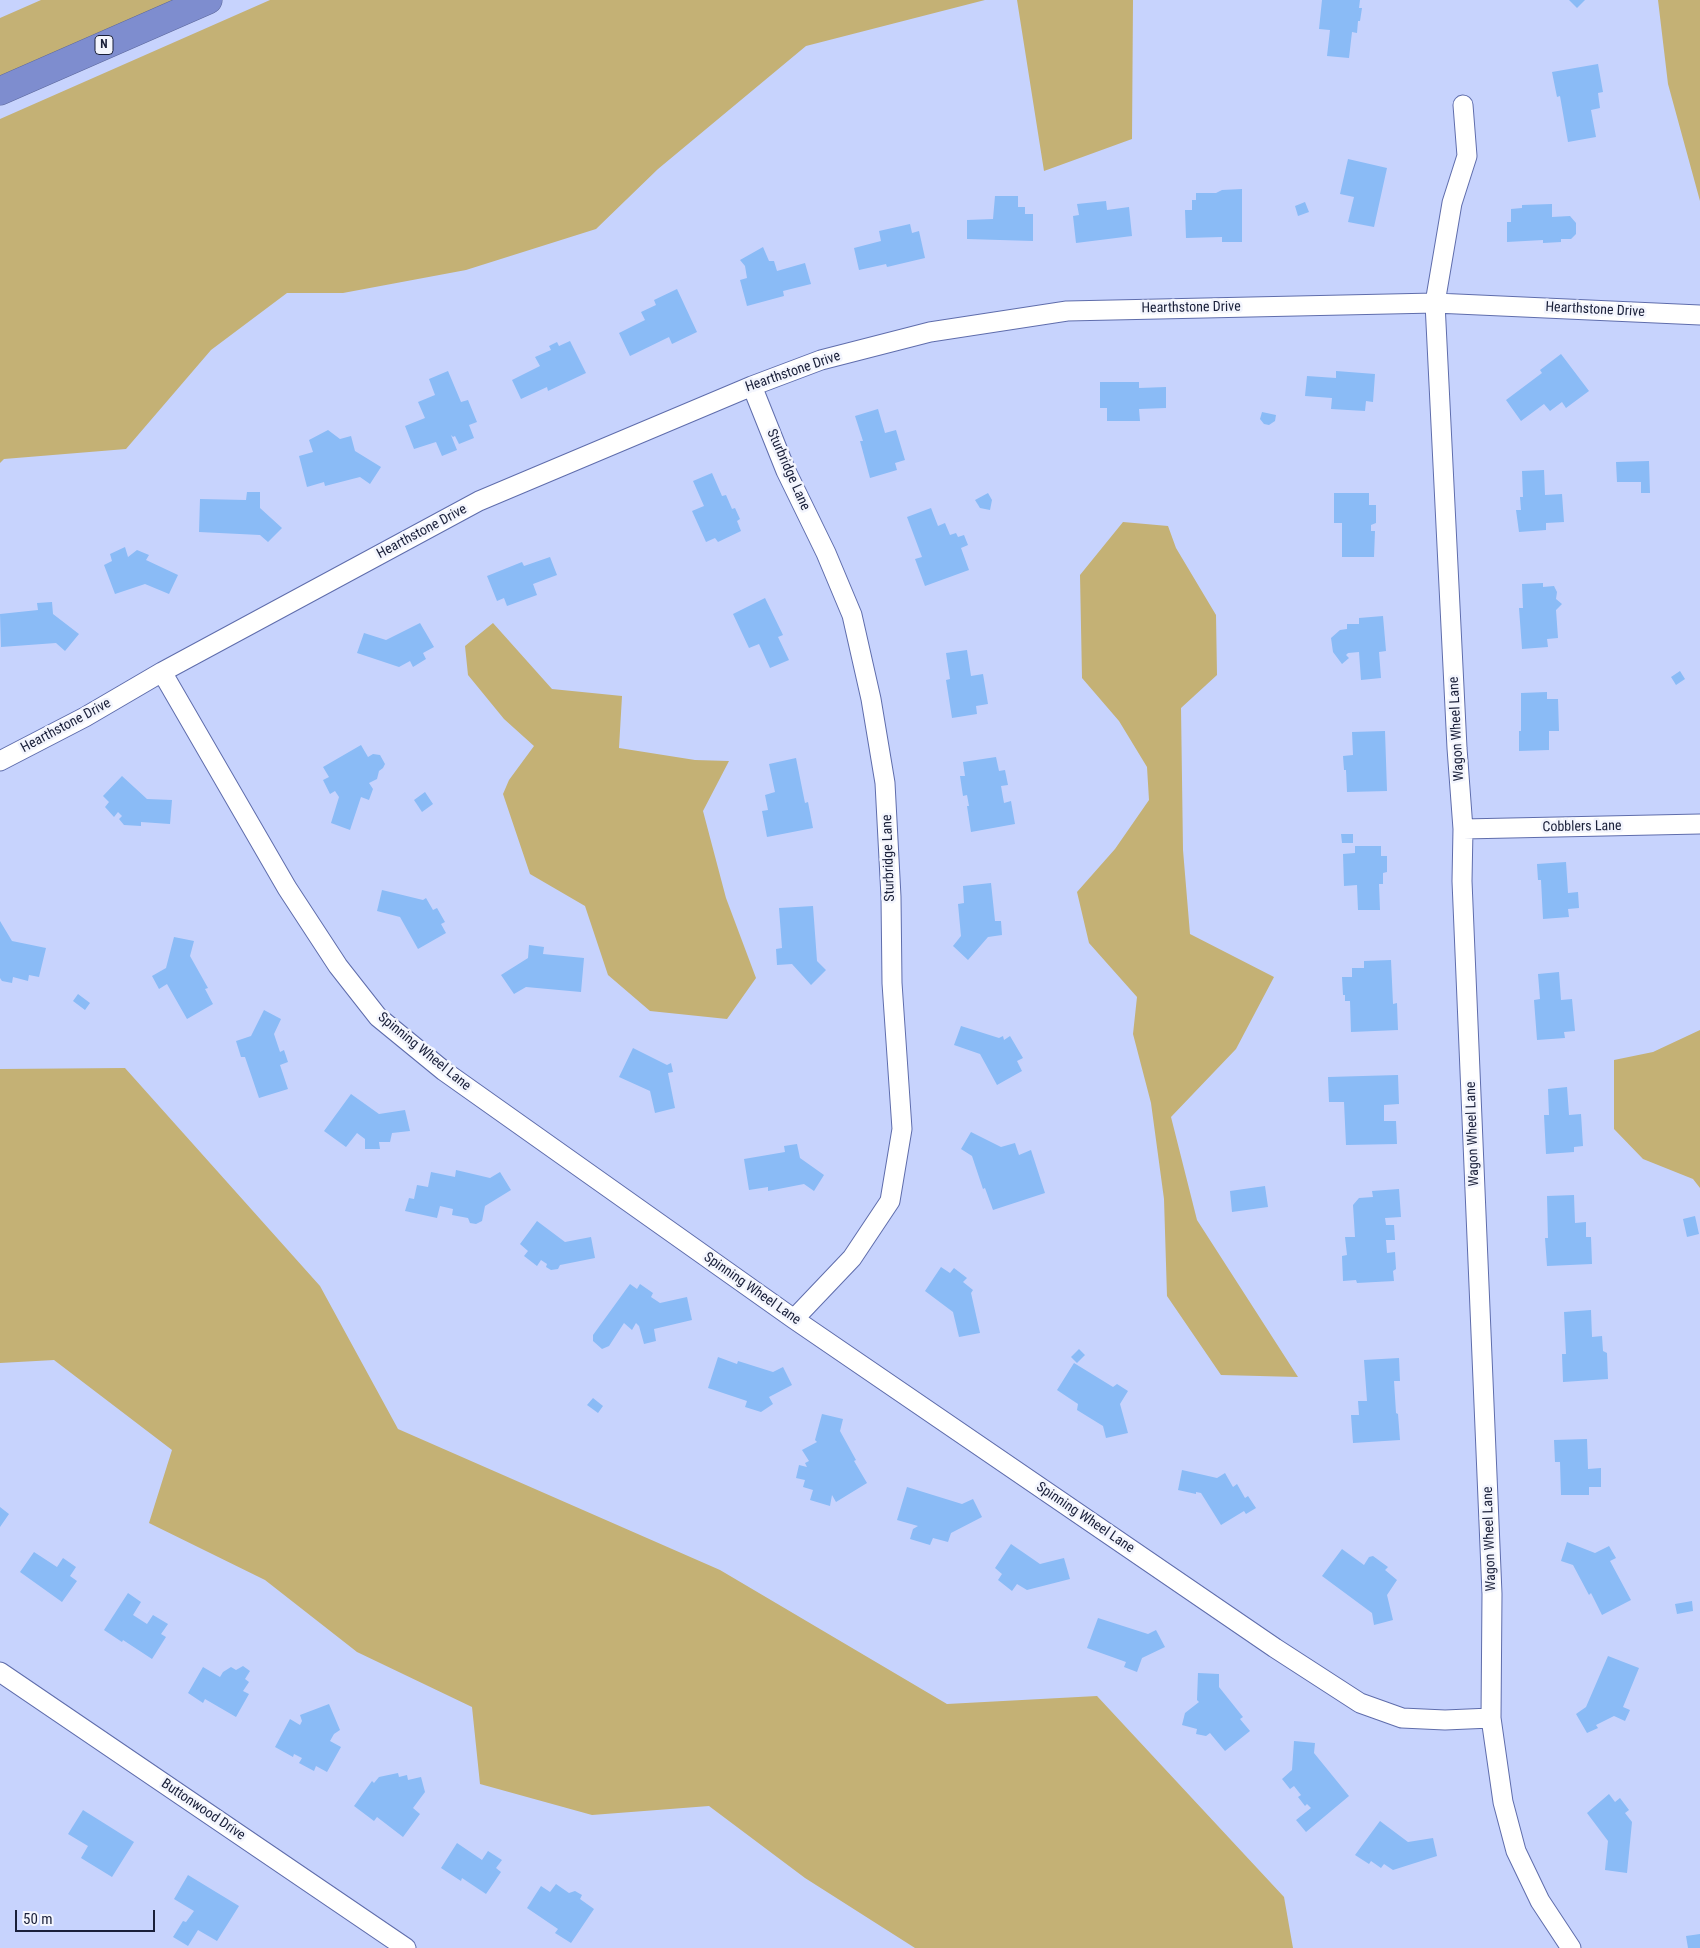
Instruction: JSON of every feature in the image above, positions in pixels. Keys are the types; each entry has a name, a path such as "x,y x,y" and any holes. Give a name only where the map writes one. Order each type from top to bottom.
{"highway":[{"name":"N","path":"0,91 208,0"}],"street":[{"name":"Wagon Wheel Lane","path":"1463,106 1467,156 1452,203 1435,304 1457,748 1463,829 1462,881 1492,1594 1491,1718 1503,1802 1516,1851 1540,1901 1571,1948"},
{"name":"Hearthstone Drive","path":"0,761 85,717 162,672 479,501 752,386 820,360 930,332 1067,311 1435,304 1700,315"},
{"name":"Sturbridge Lane","path":"752,386 786,471 826,553 852,615 871,699 885,783 891,897 892,983 902,1129 890,1201 852,1258 794,1318"},
{"name":"Spinning Wheel Lane","path":"162,672 287,888 338,966 378,1017 444,1071 794,1318 1275,1648 1360,1703 1402,1718 1445,1720 1491,1718"},
{"name":"Cobblers Lane","path":"1463,829 1700,824"},
{"name":"Buttonwood Drive","path":"0,1672 406,1948"}],"shaded area":[{"path":"41,0 187,0 0,85 0,18"},
{"path":"270,0 985,0 806,46 658,169 596,229 466,270 343,293 287,293 211,350 126,449 4,459 0,463 0,119"},
{"path":"1017,0 1133,0 1132,139 1044,171"},
{"path":"1658,0 1700,0 1700,201 1668,84"},
{"path":"1123,522 1168,526 1176,548 1216,615 1217,675 1181,708 1183,850 1190,934 1274,977 1236,1049 1171,1117 1197,1220 1298,1377 1221,1375 1167,1296 1164,1199 1151,1103 1133,1034 1137,997 1089,943 1077,892 1115,849 1149,800 1147,767 1119,721 1082,678 1080,575"},
{"path":"493,623 552,689 622,696 619,748 695,760 729,761 703,811 726,898 756,978 727,1019 650,1011 608,975 585,906 530,874 503,794 509,780 534,746 504,719 468,675 465,646"},
{"path":"1700,1030 1700,1188 1693,1179 1643,1159 1614,1129 1614,1060 1653,1052"},
{"path":"125,1068 320,1286 398,1429 720,1570 947,1704 1097,1696 1284,1897 1293,1948 915,1948 805,1878 709,1806 592,1815 480,1784 472,1707 357,1652 265,1580 149,1523 172,1450 54,1360 0,1363 0,1069"}],"building":[{"path":"1322,0 1360,0 1359,8 1362,8 1360,21 1358,21 1357,33 1352,32 1349,58 1327,56 1330,30 1319,29"},
{"path":"1569,0 1585,0 1577,8"},
{"path":"1598,64 1603,92 1598,93 1600,108 1591,110 1596,137 1568,142 1560,96 1557,97 1552,72"},
{"path":"1348,159 1387,168 1374,227 1348,222 1354,197 1340,194"},
{"path":"1242,189 1242,242 1222,242 1222,237 1186,238 1185,210 1192,210 1192,200 1196,200 1196,193 1216,193 1222,190"},
{"path":"995,196 1018,196 1018,207 1025,207 1025,214 1033,214 1033,241 967,239 967,220 993,219"},
{"path":"1106,201 1107,210 1129,207 1132,236 1076,243 1073,216 1079,215 1077,204"},
{"path":"1305,202 1309,212 1298,216 1295,206"},
{"path":"1552,204 1552,217 1570,216 1576,223 1576,234 1571,239 1561,239 1561,242 1543,243 1543,240 1507,242 1507,222 1511,222 1511,209 1522,208 1522,205"},
{"path":"910,224 912,233 919,231 925,258 887,267 886,264 859,270 854,248 881,241 879,231"},
{"path":"763,247 769,261 774,261 777,271 805,263 811,284 783,291 784,296 747,306 740,280 747,278 745,266 740,260"},
{"path":"677,289 697,332 672,344 669,337 630,356 619,333 645,320 641,312 656,305 654,300"},
{"path":"570,341 586,373 548,391 547,387 521,399 512,380 540,366 535,357 551,350 549,346 557,342 559,346"},
{"path":"1561,354 1589,391 1566,408 1562,402 1550,411 1544,404 1521,421 1506,400 1542,373 1540,370"},
{"path":"448,371 461,402 468,400 477,422 469,425 474,438 459,444 455,436 451,435 457,450 442,456 436,442 414,449 405,426 425,418 418,402 435,395 429,379"},
{"path":"1336,371 1375,374 1373,402 1366,401 1365,411 1331,409 1332,398 1305,396 1307,376 1336,378"},
{"path":"1100,382 1139,382 1139,388 1166,387 1166,408 1139,409 1140,421 1107,421 1107,408 1100,408"},
{"path":"878,409 885,433 896,430 905,460 895,463 897,470 870,478 860,441 863,441 855,416"},
{"path":"1262,412 1276,415 1275,421 1269,425 1264,424 1260,419"},
{"path":"328,430 340,439 351,436 355,451 381,467 370,484 360,477 325,486 324,482 307,487 299,456 313,452 309,440"},
{"path":"1649,461 1650,493 1641,493 1641,482 1617,482 1616,462"},
{"path":"1544,470 1545,495 1562,494 1564,522 1546,523 1546,530 1519,532 1516,510 1521,510 1520,497 1523,497 1522,471"},
{"path":"712,473 722,496 726,495 732,509 735,508 740,519 737,521 741,531 718,542 715,538 706,542 692,511 704,506 693,481"},
{"path":"247,492 260,492 260,508 282,528 268,542 260,535 199,532 200,499 246,500"},
{"path":"988,493 992,500 990,510 980,508 975,500"},
{"path":"1334,493 1369,493 1369,505 1376,505 1376,523 1371,525 1371,531 1375,531 1374,557 1342,557 1342,523 1334,523"},
{"path":"931,508 938,526 945,523 950,535 956,533 958,537 964,535 968,545 961,548 969,570 925,586 915,559 922,557 907,517"},
{"path":"125,547 128,557 137,550 149,555 146,560 178,575 169,594 145,584 115,594 104,565 112,561 110,554"},
{"path":"550,557 557,575 533,584 537,595 507,606 504,598 497,601 487,576 522,562 524,566"},
{"path":"1543,583 1543,587 1554,586 1557,592 1556,599 1562,604 1556,610 1558,638 1547,639 1548,647 1522,649 1519,608 1523,608 1522,584"},
{"path":"765,598 783,635 778,637 789,660 770,668 759,644 749,648 733,614"},
{"path":"52,602 53,614 79,634 65,651 56,643 1,647 0,614 38,610 37,603"},
{"path":"1383,616 1386,651 1379,652 1381,678 1361,680 1359,652 1348,653 1346,655 1349,658 1342,664 1333,652 1331,638 1340,630 1347,629 1347,624 1359,624 1359,618"},
{"path":"420,623 434,647 423,653 426,659 413,667 410,661 399,667 357,653 364,633 386,640"},
{"path":"967,650 971,676 983,674 988,704 976,706 977,714 952,718 946,680 950,679 946,653"},
{"path":"1680,671 1685,679 1676,685 1671,677"},
{"path":"1547,692 1547,699 1558,699 1559,731 1549,731 1549,750 1519,751 1521,693"},
{"path":"1385,731 1387,791 1347,792 1343,756 1353,755 1352,732"},
{"path":"361,745 368,757 373,754 380,755 385,764 379,771 377,779 369,783 373,789 369,800 361,797 350,830 331,823 339,797 335,791 330,794 323,780 329,777 323,767"},
{"path":"996,757 999,771 1005,770 1008,785 1001,786 1004,803 1011,801 1015,824 971,832 967,795 963,796 960,776 965,776 963,762"},
{"path":"796,758 805,803 808,802 813,828 767,837 762,811 768,810 765,795 775,792 769,764"},
{"path":"122,776 147,799 172,800 170,824 141,822 141,826 124,825 119,819 122,816 118,812 114,817 105,807 109,802 103,796"},
{"path":"425,792 433,804 422,812 414,800"},
{"path":"1341,834 1353,834 1353,843 1342,843"},
{"path":"1355,846 1381,846 1381,856 1387,856 1387,872 1383,873 1383,884 1379,884 1380,910 1358,910 1357,885 1344,886 1343,854 1355,853"},
{"path":"1566,862 1568,893 1578,892 1579,908 1568,909 1569,917 1543,919 1541,880 1538,880 1537,864"},
{"path":"991,883 995,921 1001,921 1002,935 988,937 968,960 953,946 961,936 958,904 964,903 963,886"},
{"path":"382,890 423,900 426,898 433,910 437,908 445,922 441,924 446,933 418,949 400,917 377,911"},
{"path":"813,906 817,961 826,970 811,985 792,964 777,965 776,949 782,948 779,908"},
{"path":"0,921 12,941 46,948 39,977 29,975 28,981 13,977 12,983 2,981 0,978"},
{"path":"174,937 194,941 190,956 208,988 205,989 213,1004 187,1019 167,984 159,989 152,976 166,968"},
{"path":"529,945 544,947 543,954 584,958 581,992 526,987 514,994 501,975 528,958"},
{"path":"1391,960 1393,1004 1397,1003 1398,1030 1351,1032 1350,1001 1345,1001 1345,995 1343,995 1342,977 1352,977 1352,968 1364,968 1364,961"},
{"path":"1559,972 1561,1000 1572,999 1575,1031 1564,1032 1565,1038 1537,1040 1534,1000 1540,999 1538,974"},
{"path":"78,994 90,1003 85,1010 73,1001"},
{"path":"264,1010 281,1019 274,1034 280,1052 284,1050 288,1062 280,1065 288,1089 259,1098 245,1057 241,1057 236,1041 251,1036"},
{"path":"961,1026 999,1038 1003,1036 1004,1040 1010,1036 1023,1058 1017,1061 1022,1071 997,1085 980,1054 954,1045"},
{"path":"633,1048 667,1065 671,1063 673,1072 668,1073 675,1108 655,1113 650,1091 619,1077"},
{"path":"1398,1075 1399,1104 1384,1105 1384,1121 1396,1121 1397,1144 1346,1145 1344,1102 1329,1102 1328,1077"},
{"path":"1567,1087 1569,1115 1581,1114 1583,1146 1574,1147 1574,1152 1546,1154 1544,1115 1549,1115 1548,1089"},
{"path":"351,1094 379,1114 405,1110 410,1131 392,1133 390,1142 379,1142 380,1149 365,1149 365,1139 357,1133 346,1147 324,1131"},
{"path":"971,1132 1001,1147 1015,1143 1019,1155 1031,1150 1045,1193 993,1210 985,1188 983,1189 972,1156 961,1149"},
{"path":"797,1144 800,1158 824,1175 814,1191 804,1184 768,1191 768,1187 749,1190 744,1159 785,1152 784,1146"},
{"path":"456,1170 490,1178 500,1172 511,1190 485,1206 482,1221 476,1224 470,1223 468,1218 452,1215 453,1209 440,1206 437,1218 405,1211 409,1198 414,1199 417,1185 428,1187 431,1172 455,1177"},
{"path":"1265,1186 1268,1207 1232,1212 1230,1191"},
{"path":"1399,1189 1401,1217 1385,1218 1386,1225 1394,1225 1395,1240 1386,1240 1387,1253 1395,1252 1396,1269 1393,1271 1394,1281 1357,1283 1356,1280 1343,1281 1342,1256 1347,1255 1345,1237 1355,1237 1353,1205 1359,1198 1373,1197 1372,1191"},
{"path":"1574,1195 1575,1223 1586,1222 1586,1237 1591,1237 1592,1264 1547,1266 1545,1238 1548,1238 1547,1196"},
{"path":"1695,1216 1699,1234 1687,1237 1683,1219"},
{"path":"537,1221 565,1242 591,1237 595,1258 560,1265 558,1269 551,1270 541,1260 537,1266 524,1256 528,1251 520,1244"},
{"path":"941,1267 950,1273 954,1268 967,1278 963,1282 973,1290 971,1293 980,1333 959,1337 953,1312 925,1291"},
{"path":"630,1284 637,1289 640,1284 653,1293 651,1297 660,1303 687,1297 692,1320 654,1329 656,1341 644,1344 639,1326 636,1323 632,1330 624,1323 609,1346 602,1349 593,1341 593,1335"},
{"path":"1591,1310 1592,1337 1602,1336 1603,1351 1607,1353 1608,1379 1563,1382 1562,1354 1566,1354 1564,1312"},
{"path":"1079,1349 1085,1355 1077,1363 1071,1357"},
{"path":"718,1357 737,1364 738,1361 773,1372 783,1367 792,1385 769,1397 773,1404 761,1412 745,1407 747,1401 708,1388"},
{"path":"1399,1358 1400,1381 1394,1381 1400,1440 1353,1443 1351,1415 1359,1415 1358,1401 1367,1401 1364,1360"},
{"path":"1074,1363 1113,1387 1117,1384 1128,1391 1120,1404 1128,1433 1106,1438 1103,1426 1077,1410 1078,1404 1057,1390"},
{"path":"593,1398 603,1406 598,1413 587,1405"},
{"path":"822,1414 843,1419 840,1431 867,1483 836,1502 832,1495 830,1506 810,1500 813,1490 803,1487 805,1480 796,1478 799,1465 807,1467 805,1463 809,1461 802,1450 817,1442 815,1440"},
{"path":"1587,1439 1588,1469 1601,1468 1601,1487 1589,1487 1589,1495 1561,1495 1560,1462 1555,1462 1554,1440"},
{"path":"1182,1470 1217,1478 1225,1473 1233,1487 1237,1484 1245,1498 1248,1496 1256,1508 1246,1514 1244,1511 1221,1525 1201,1493 1196,1492 1196,1494 1178,1490"},
{"path":"907,1487 962,1504 973,1499 982,1517 951,1533 948,1542 933,1538 930,1545 910,1539 913,1529 918,1526 897,1520"},
{"path":"0,1507 9,1514 0,1527"},
{"path":"1567,1542 1595,1553 1609,1546 1616,1558 1610,1561 1631,1600 1602,1615 1591,1593 1589,1595 1573,1565 1561,1561"},
{"path":"1011,1544 1040,1564 1064,1558 1070,1579 1027,1590 1017,1584 1012,1591 998,1580 1002,1574 995,1568"},
{"path":"1342,1549 1364,1565 1369,1557 1373,1556 1388,1567 1385,1570 1397,1580 1387,1595 1393,1620 1374,1625 1372,1613 1322,1576"},
{"path":"34,1552 57,1567 63,1558 76,1567 70,1576 77,1581 62,1602 20,1572"},
{"path":"128,1593 141,1602 133,1615 147,1624 153,1615 168,1624 161,1634 166,1637 152,1659 104,1630"},
{"path":"1692,1601 1693,1611 1677,1614 1675,1604"},
{"path":"1098,1618 1148,1634 1156,1630 1165,1647 1142,1658 1137,1672 1124,1667 1126,1662 1087,1648"},
{"path":"1608,1656 1639,1668 1623,1707 1630,1710 1625,1721 1614,1716 1596,1725 1598,1728 1587,1733 1576,1714 1586,1707"},
{"path":"243,1666 250,1671 245,1679 249,1682 243,1691 249,1694 236,1717 205,1699 203,1703 188,1693 203,1667 220,1677 223,1672 231,1667 236,1670"},
{"path":"1198,1673 1219,1674 1219,1687 1243,1717 1240,1719 1250,1731 1225,1751 1210,1733 1206,1736 1196,1734 1197,1729 1182,1725 1185,1713 1199,1702 1197,1700"},
{"path":"329,1704 340,1730 334,1734 330,1741 341,1747 327,1772 316,1766 314,1771 299,1763 302,1758 294,1754 293,1757 275,1747 290,1719 300,1725 302,1721 300,1715"},
{"path":"1294,1741 1315,1743 1314,1753 1349,1796 1306,1832 1296,1820 1311,1808 1307,1804 1305,1806 1298,1797 1301,1795 1294,1786 1290,1789 1282,1779 1292,1770"},
{"path":"398,1773 399,1777 407,1775 408,1780 421,1777 425,1792 413,1808 420,1814 403,1837 377,1817 374,1821 354,1806 372,1781 374,1783 379,1777"},
{"path":"1609,1794 1615,1802 1620,1798 1629,1810 1625,1813 1632,1822 1627,1873 1605,1870 1608,1841 1587,1813"},
{"path":"83,1810 134,1842 112,1877 81,1858 88,1846 68,1834"},
{"path":"1380,1821 1408,1842 1433,1838 1437,1856 1393,1870 1384,1864 1381,1868 1371,1861 1369,1864 1355,1855"},
{"path":"457,1843 482,1860 488,1851 502,1860 496,1868 501,1872 486,1894 462,1878 461,1881 441,1868"},
{"path":"188,1875 239,1906 217,1941 198,1930 188,1946 173,1937 183,1921 186,1922 194,1911 174,1899"},
{"path":"556,1884 569,1893 575,1891 582,1895 580,1899 594,1909 571,1943 555,1933 558,1929 527,1908 541,1886 550,1892"},
{"path":"1700,1934 1700,1948 1688,1948 1686,1936"}]}
